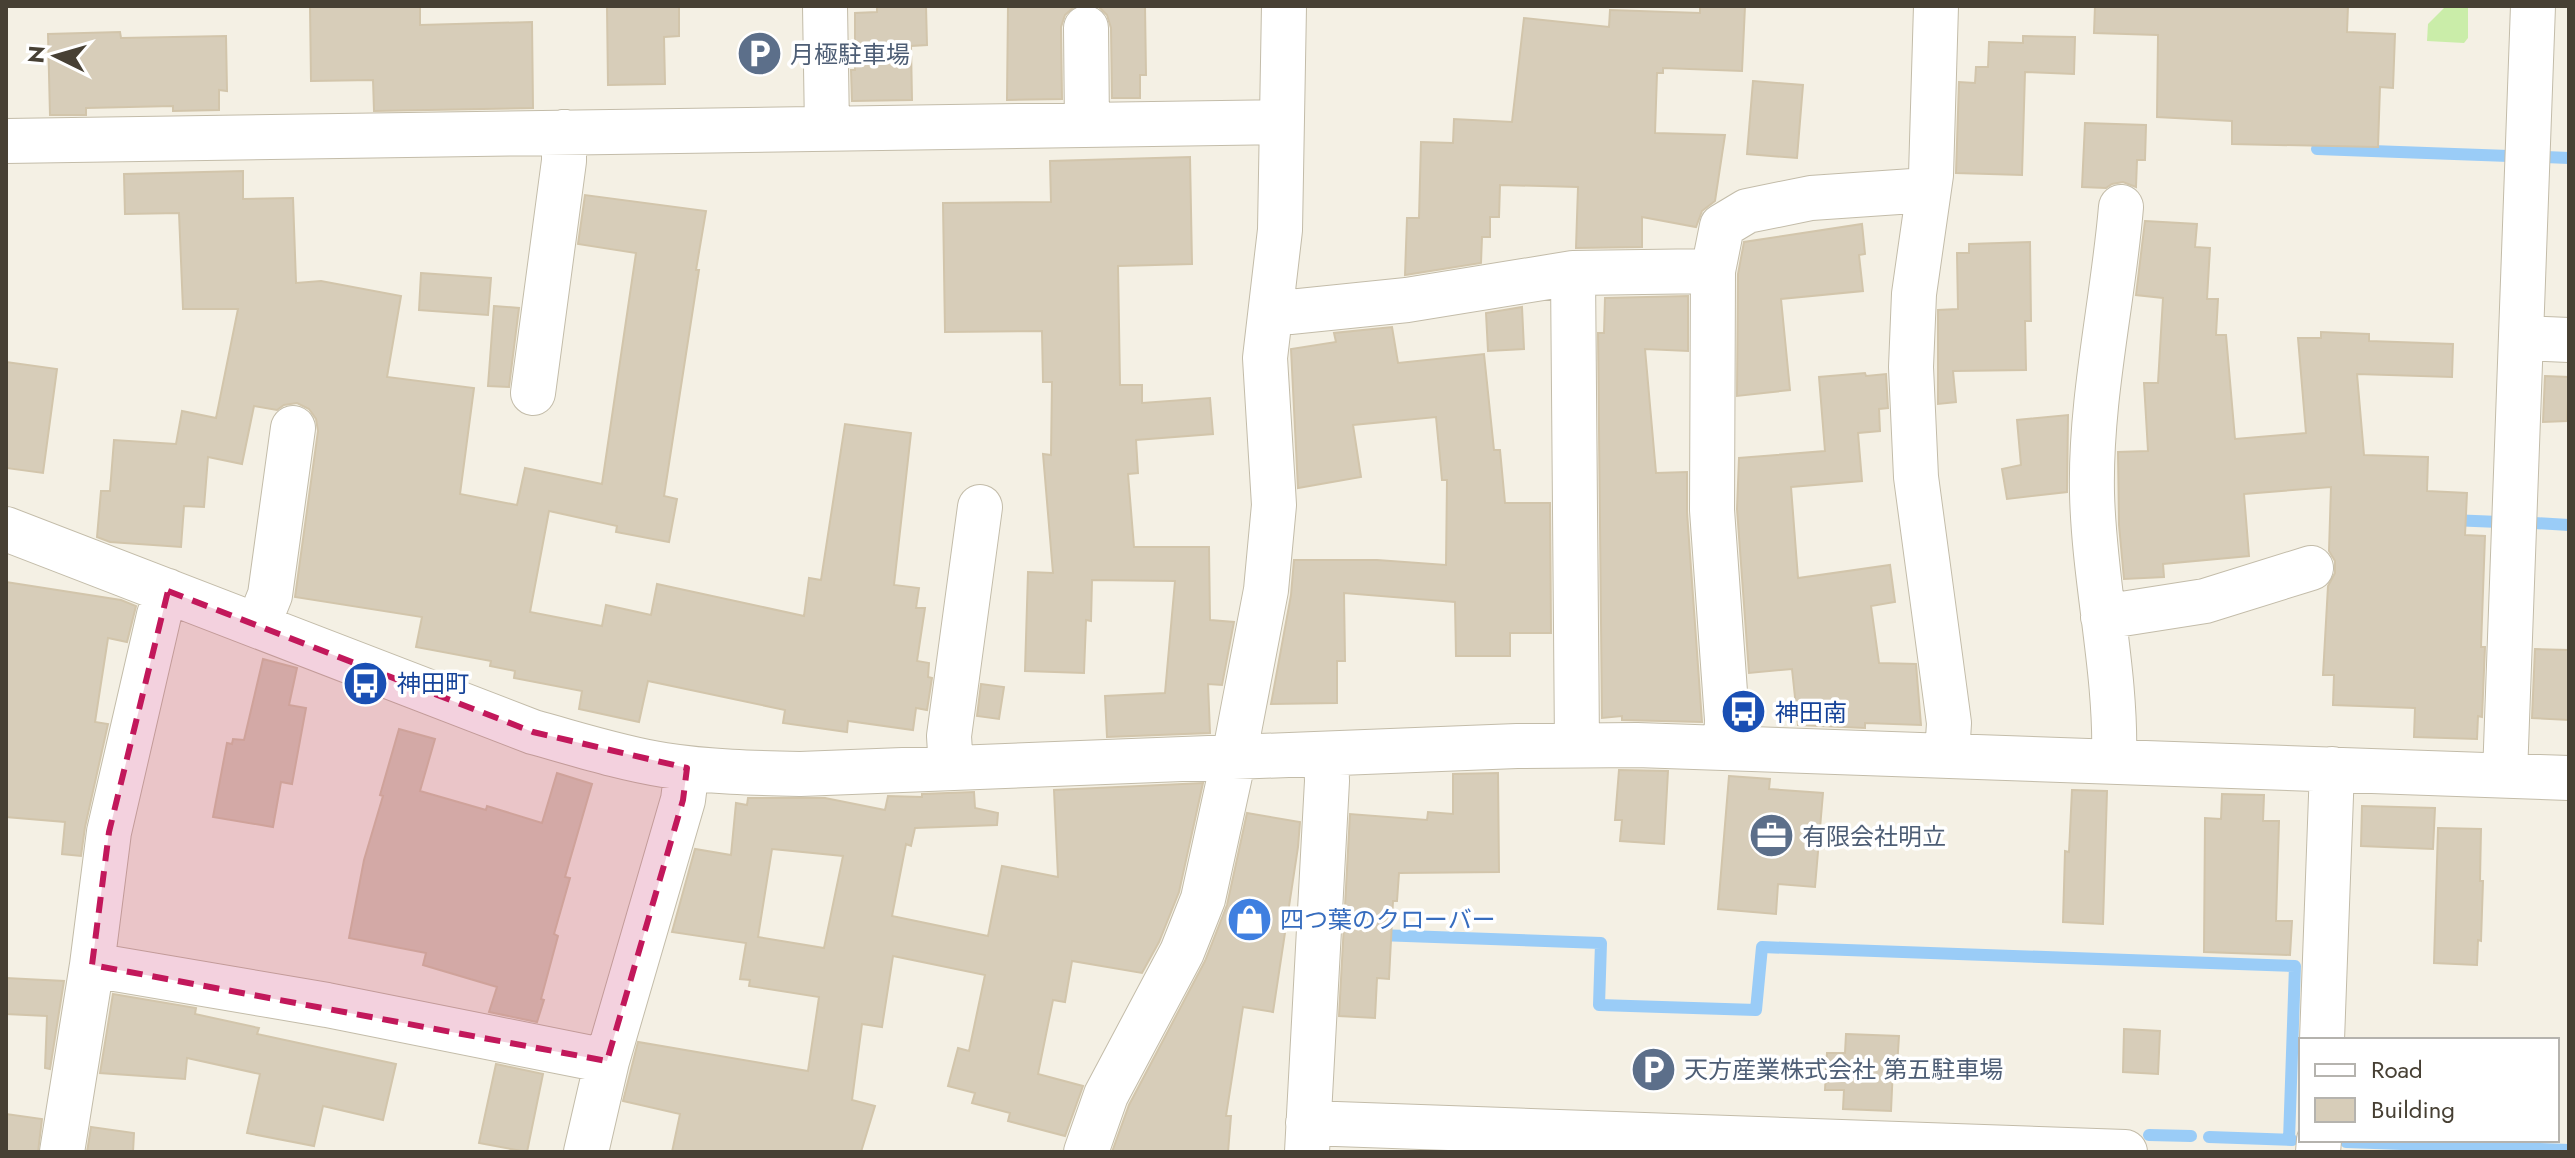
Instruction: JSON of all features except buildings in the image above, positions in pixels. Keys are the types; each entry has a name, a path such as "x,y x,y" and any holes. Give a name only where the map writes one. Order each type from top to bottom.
{"street":[{"path":"825,6 827,128"},
{"path":"1086,1152 1106,1095 1192,929 1211,868 1272,547 1273,462 1265,358 1280,230 1284,6"},
{"path":"1936,6 1931,175 1914,294 1912,416 1916,477 1949,723 1947,755"},
{"path":"2505,775 2533,6"},
{"path":"1086,28 1087,125"},
{"path":"6,141 1282,122"},
{"path":"533,393 564,161 564,132"},
{"path":"1726,747 1727,720 1712,510 1713,271 1722,226 1747,211 1811,198 1928,192"},
{"path":"2114,761 2115,722 2093,526 2093,457 2121,207"},
{"path":"1271,310 1290,312 1407,300 1573,273 1713,271"},
{"path":"1573,273 1577,745"},
{"path":"2521,338 2569,340"},
{"path":"258,625 270,595 293,428"},
{"path":"951,768 949,736 980,507"},
{"path":"6,529 533,732 598,751 732,773 800,774 1577,745 1726,747 2569,778"},
{"path":"2103,617 2205,601 2311,568"},
{"path":"62,1152 92,965 109,832 159,615 168,591"},
{"path":"1326,754 1308,1138 2125,1152"},
{"path":"586,1152 607,1061 683,800 687,768"},
{"path":"2322,1038 2332,769"},
{"path":"92,965 327,1005 607,1061"}],"highlighted area":[{"path":"168,591 533,732 687,768 683,800 607,1061 92,965 109,832"}],"green space":[{"path":"2446,6 2468,6 2468,38 2464,43 2427,41 2428,24"}],"waterway":[{"path":"2317,149 2509,156"},
{"path":"2545,157 2569,158"},
{"path":"2451,520 2499,522"},
{"path":"2535,523 2569,525"},
{"path":"1378,935 1601,943 1599,1005 1756,1010 1762,947 2295,966 2289,1140"},
{"path":"2149,1135 2191,1136"},
{"path":"2209,1137 2292,1140"},
{"path":"2346,1142 2569,1150"}],"place":[{"name":"月極駐車場","path":"759,54"},
{"name":"神田町","path":"366,683"},
{"name":"神田南","path":"1744,712"},
{"name":"有限会社明立","path":"1771,836"},
{"name":"四つ葉のクローバー","path":"1249,919"},
{"name":"天方産業株式会社 第五駐車場","path":"1653,1069"}]}
